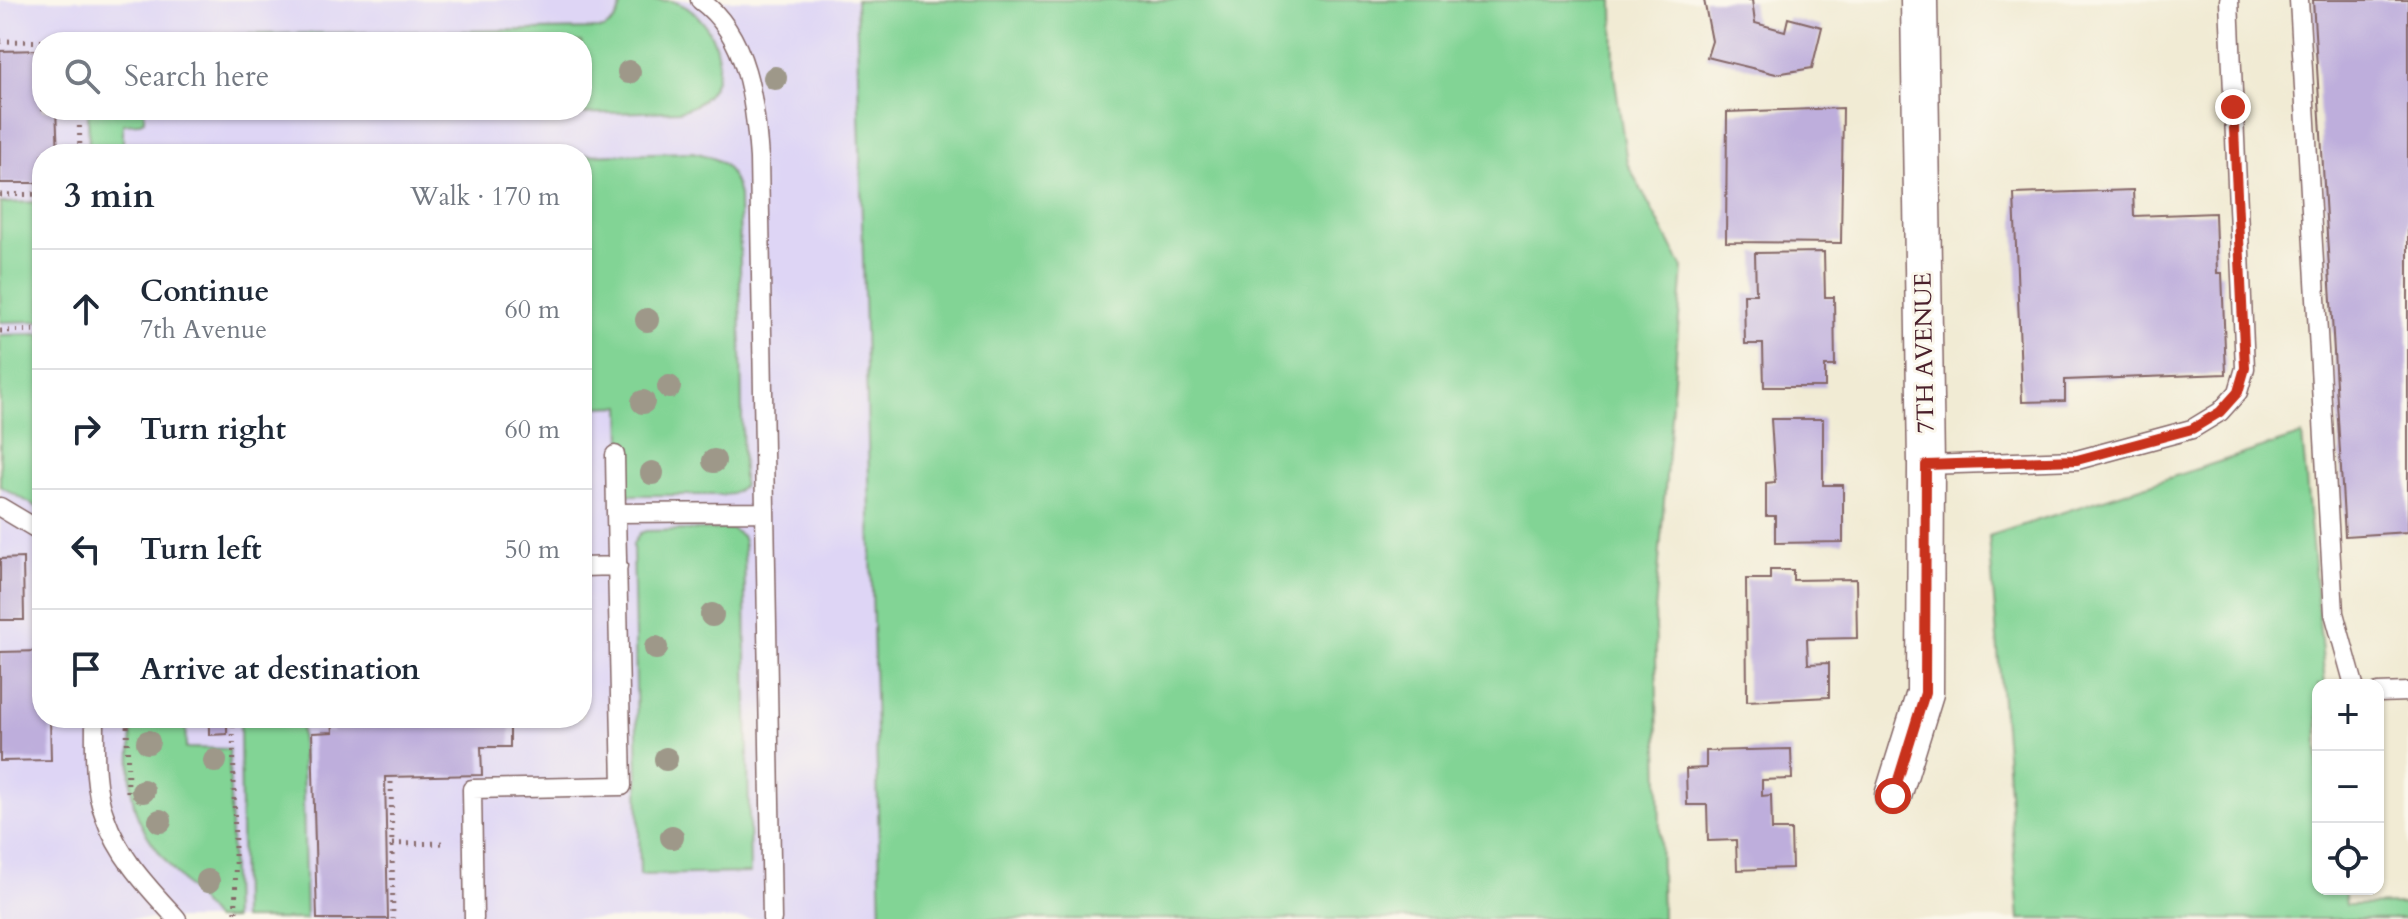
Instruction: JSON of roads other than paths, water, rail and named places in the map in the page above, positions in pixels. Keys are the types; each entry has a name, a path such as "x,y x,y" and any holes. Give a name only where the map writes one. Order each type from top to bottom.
{"street":[{"name":"7TH AVENUE","path":"1893,796 1925,693 1926,465 1919,0"}],"lane":[{"path":"700,0 726,24 739,48 757,130 772,919"},
{"path":"1926,465 2077,460 2192,429 2220,412 2238,392 2245,368 2229,0"},
{"path":"2299,0 2334,613 2352,679"},
{"path":"474,919 472,789 622,786 615,455"},
{"path":"0,507 32,526"},
{"path":"616,513 765,512"},
{"path":"592,567 618,566"},
{"path":"2384,693 2408,692"},
{"path":"95,728 96,771 104,815 118,848 177,919"}]}
